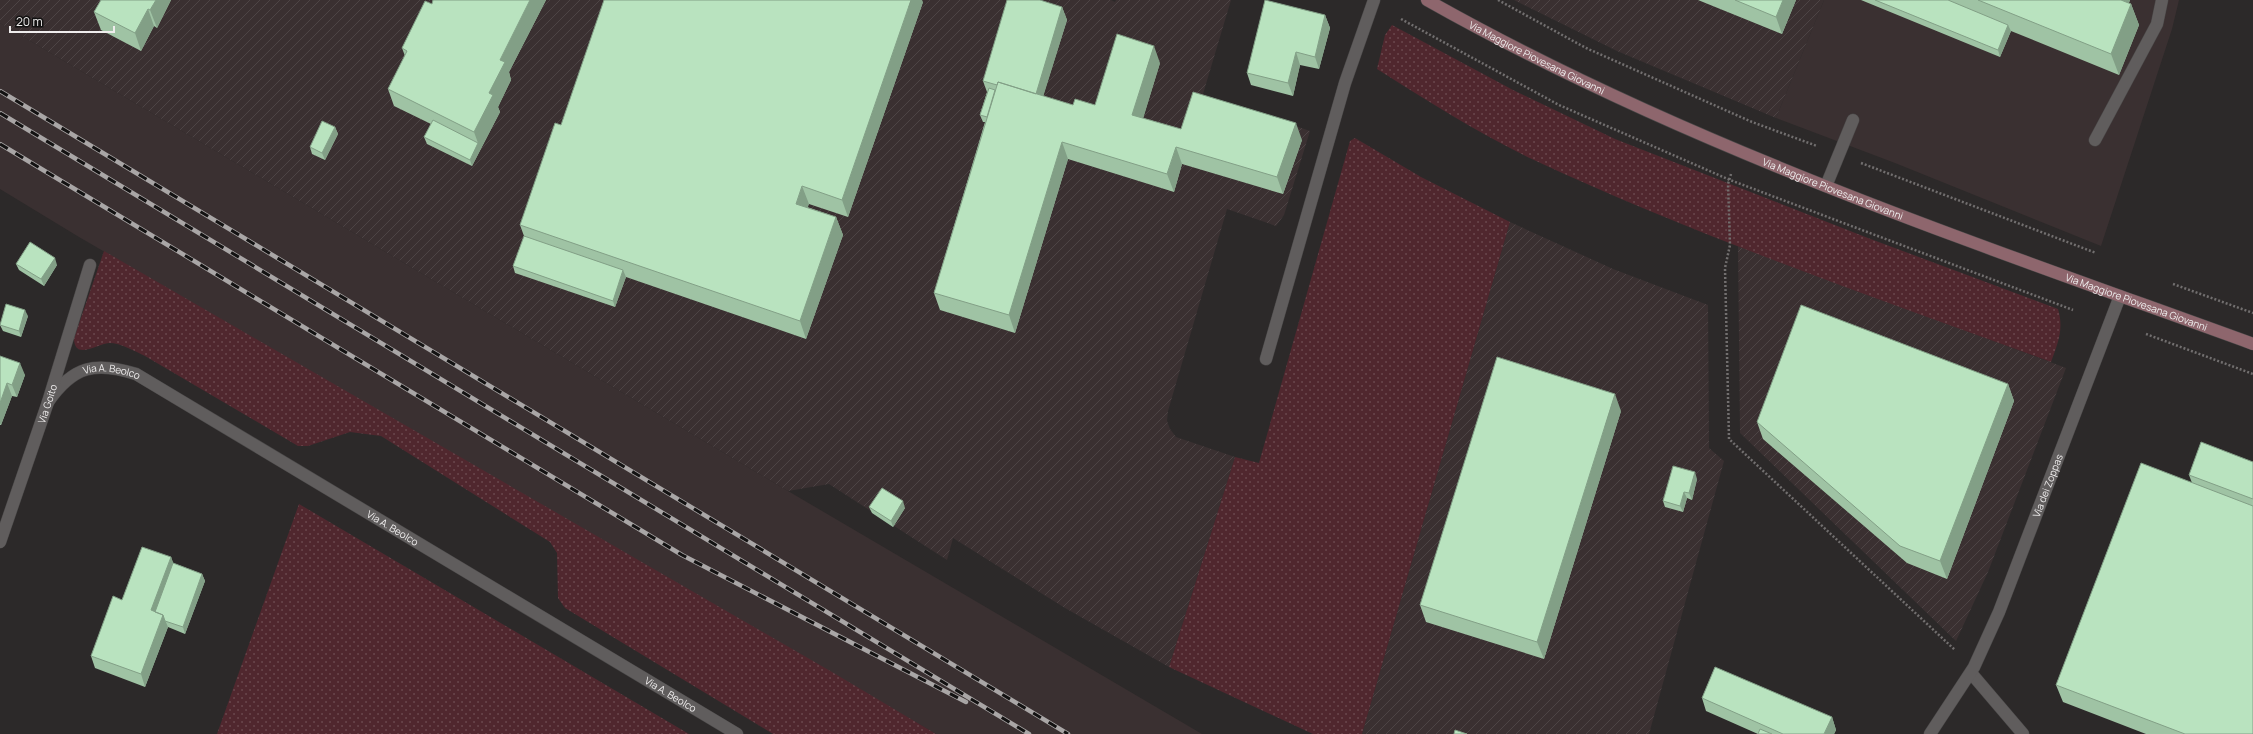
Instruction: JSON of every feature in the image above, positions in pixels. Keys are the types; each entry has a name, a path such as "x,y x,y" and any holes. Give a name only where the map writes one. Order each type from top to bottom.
{"street":[{"path":"1266,359 1345,83 1374,0"},
{"name":"Via Maggiore Piovesana Giovanni","path":"1427,0 1459,18 1615,95 1739,152 2120,296 2253,344"},
{"path":"2094,140 2157,24 2162,0"},
{"path":"1826,186 1837,154 1853,120"},
{"name":"Via Goito","path":"0,542 48,402 90,265"},
{"name":"Via dei Zoppas","path":"1930,734 1973,670 1999,612 2120,296"},
{"name":"Via A. Beolco","path":"48,402 57,390 82,370 114,366 136,374 737,734"},
{"path":"1973,670 2023,734"}],"path":[{"path":"1498,0 1586,48 1752,122 2096,253"},
{"path":"1730,180 1728,184 1730,245 1725,268 1729,439 1973,670"},
{"path":"2173,284 2253,313"},
{"path":"2146,334 2253,374"}],"shaded area":[{"path":"0,0 1111,0 1115,2 1116,0 1231,0 1203,94 1310,131 1284,215 1276,226 1227,209 1168,411 1167,421 1170,429 1176,437 1235,457 1169,667 1065,608 953,538 947,560 829,484 788,491 0,23"},
{"path":"1514,0 1824,0 1776,118 1617,51"},
{"path":"1824,0 2179,0 2172,29 2101,246 1895,163 1776,118"},
{"path":"0,23 788,491 1202,734 936,734 79,237 0,189"},
{"path":"1392,25 1513,90 1615,139 1868,238 2058,309 2060,316 2060,330 2058,342 2051,362 1855,291 1725,241 1597,188 1514,150 1454,117 1377,69 1385,35"},
{"path":"1355,138 1421,177 1510,222 1362,734 1313,734 1169,667 1235,457 1259,463 1350,141"},
{"path":"1510,222 1613,269 1708,305 1709,448 1724,461 1649,734 1362,734"},
{"path":"1738,246 2066,368 1988,572 1956,641 1740,433"},
{"path":"104,251 832,672 936,734 773,734 565,608 558,598 557,553 550,542 381,436 350,432 308,446 298,446 145,356 118,344 109,343 87,350 78,349 75,345 74,338"},
{"path":"299,504 689,734 217,734"}],"building":[{"path":"101,0 156,0 150,10 148,9 135,33 94,12"},
{"path":"433,0 530,0 500,60 505,62 489,93 493,95 474,132 388,89 407,51 402,48 425,1 432,4"},
{"path":"604,0 911,0 842,200 802,186 796,204 836,217 800,321 520,225 555,123 561,125"},
{"path":"1007,0 1040,0 1062,7 1036,94 998,82 997,85 983,81"},
{"path":"1265,0 1325,15 1315,57 1296,52 1288,83 1247,73"},
{"path":"1735,0 1783,0 1776,17"},
{"path":"1875,0 1948,0 2008,25 1998,50"},
{"path":"1978,0 2121,0 2131,4 2111,54"},
{"path":"1117,34 1154,46 1132,115 1181,129 1193,92 1296,123 1277,177 1176,147 1167,174 1062,142 1009,315 934,293 998,82 1073,105 1075,99 1095,105"},
{"path":"989,88 995,90 987,117 980,115"},
{"path":"433,120 478,143 470,160 424,137"},
{"path":"322,121 335,127 322,153 310,147"},
{"path":"524,236 623,270 613,301 513,266"},
{"path":"30,242 55,258 41,279 16,264"},
{"path":"6,304 25,310 19,331 0,325"},
{"path":"1801,305 2008,384 1940,561 1900,546 1757,422"},
{"path":"0,356 20,363 12,385 7,383 0,403"},
{"path":"1497,357 1615,394 1537,642 1420,605"},
{"path":"2201,442 2253,462 2253,499 2189,475"},
{"path":"2141,463 2253,506 2253,734 2185,734 2056,685"},
{"path":"1673,466 1695,472 1689,493 1684,492 1680,506 1663,501"},
{"path":"882,488 903,501 891,521 869,507"},
{"path":"142,547 171,557 151,610 163,615 141,674 91,656 113,596 122,600"},
{"path":"173,563 202,574 183,627 165,621 163,615 155,612"},
{"path":"1715,667 1832,717 1824,734 1783,734 1702,698"},
{"path":"1760,729 1772,734 1758,734"},
{"path":"1455,730 1467,734 1454,734"}],"railway":[{"path":"0,91 1068,734"},
{"path":"0,113 1029,734"},
{"path":"0,144 682,555 966,702"}]}
